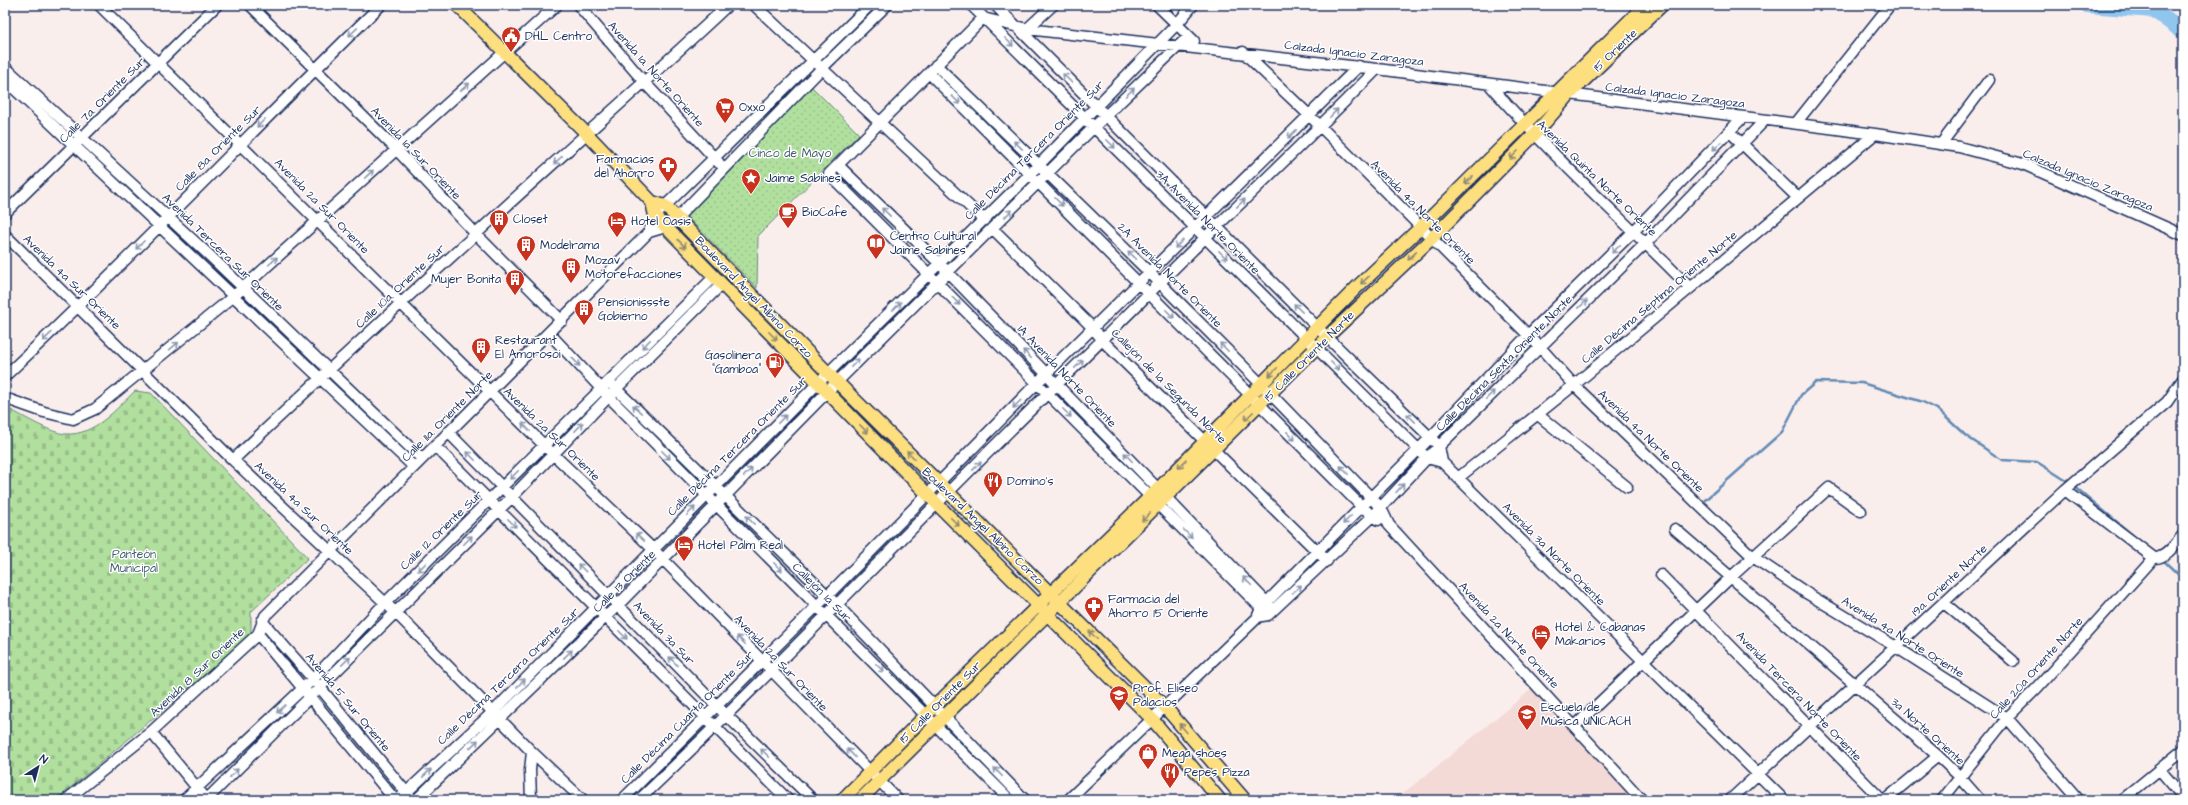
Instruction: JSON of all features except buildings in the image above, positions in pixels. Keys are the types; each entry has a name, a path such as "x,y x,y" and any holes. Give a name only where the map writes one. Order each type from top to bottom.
{"main road":[{"path":"457,5 587,134 652,202 665,206"},
{"name":"15 Oriente","path":"1556,93 1644,5"},
{"name":"15 Oriente","path":"1569,95 1662,5"},
{"name":"15 Calle Oriente Norte","path":"1048,615 1158,497 1204,441 1317,327 1420,228 1556,93"},
{"name":"15 Calle Oriente Norte","path":"1038,605 1158,497 1215,450 1327,337 1431,238 1534,135 1569,95"},
{"path":"652,202 655,216"},
{"name":"Boulevard Ángel Albino Corzo","path":"665,206 828,373 1165,707 1245,800"},
{"name":"Boulevard Ángel Albino Corzo","path":"655,216 717,281 828,391 938,505 1152,720 1220,800"},
{"name":"15 Calle Oriente Sur","path":"842,800 1038,605"},
{"name":"15 Calle Oriente Sur","path":"860,800 1048,615"}],"street":[{"name":"Avenida 2a Sur Oriente","path":"99,5 553,454 653,549 898,800"},
{"name":"Calle 7a. Oriente Sur","path":"5,213 217,5"},
{"name":"Avenida 1a Sur Oriente","path":"250,5 314,70 396,149 476,234 562,320"},
{"name":"Calle 8a. Oriente Sur","path":"5,376 79,307 240,143 382,5"},
{"path":"7,399 44,412 73,418 95,409 144,371 234,296 557,5"},
{"name":"Avenida 1a. Norte Oriente","path":"578,5 645,83 724,168"},
{"name":"Calle 10a. Oriente Sur","path":"233,460 328,370 476,234 645,83 728,5"},
{"path":"754,5 984,220"},
{"path":"648,232 655,216 715,159 870,5"},
{"path":"648,232 666,227 676,218 821,69 887,5"},
{"name":"3A Avenida Norte Oriente","path":"971,5 1307,337 1427,458"},
{"name":"3A Avenida Norte Oriente","path":"995,5 1327,337 1439,446"},
{"path":"1027,29 1053,5"},
{"path":"1157,5 1203,49"},
{"name":"Calle Décima Tercera Oriente Sur","path":"398,800 409,796 496,715 653,549 828,373 1039,165 1177,24 1193,5"},
{"path":"1796,123 1890,5"},
{"path":"838,165 983,18"},
{"name":"Calzada Ignacio Zaragoza","path":"983,18 1017,28 1359,66 1569,95 1796,123 1959,147 2023,164 2183,235"},
{"path":"828,391 993,229 1105,116 1190,36"},
{"name":"Avenida 4a Norte Oriente","path":"1243,52 1310,116 1539,346 1574,385 1753,557 1808,594 1896,647 2006,718 2079,800"},
{"name":"Calle Décima Cuarta Oriente Sur","path":"622,800 828,596 1046,374 1094,329 1206,216 1310,116 1359,66"},
{"name":"Avenida Tercera Sur Oriente","path":"5,67 168,217 422,459"},
{"path":"932,69 1030,174 1040,182 1372,517"},
{"name":"2A Avenida Norte Oriente","path":"932,69 1039,165 1150,273 1271,394 1381,508"},
{"name":"Calle Décima Cuarta Oriente Sur","path":"639,800 728,716 836,604 938,505 1216,226 1320,127 1377,69"},
{"name":"Avenida Tercera Sur Oriente","path":"5,80 414,466"},
{"path":"1941,144 1989,80"},
{"name":"Avenida Quinta Norte Oriente","path":"1489,84 1524,125 1634,231 1689,287"},
{"name":"Calle Décima Sexta Oriente Norte","path":"1068,800 1267,608 1316,550 1431,437 1528,335 1634,231 1743,117"},
{"name":"Calle Décima Sexta Oriente Norte","path":"1267,608 1327,561 1372,517 1427,458 1539,346 1646,243 1765,120"},
{"path":"1730,132 1798,198"},
{"name":"Calle Décima Séptima Oriente Norte","path":"1458,478 1574,385 1689,287 1875,134"},
{"name":"1A Avenida Norte Oriente","path":"1158,497 1047,394 938,282 829,174 838,165 940,264 1057,385 1158,497 1267,608"},
{"name":"Callejón de la Segunda Norte","path":"993,229 1204,441 1215,450 1327,561"},
{"name":"Calle 11a. Oriente Norte","path":"332,551 414,466 562,320 648,232"},
{"name":"Avenida 4a Sur Oriente","path":"5,235 233,460 332,551 396,613 532,752 583,800"},
{"name":"Calle 12 Oriente Sur","path":"613,386 660,330 681,310 717,281"},
{"name":"Calle 12 Oriente Sur","path":"184,800 313,679 385,603 544,445 668,339 689,317 717,281"},
{"path":"681,310 689,317"},
{"path":"880,323 888,331"},
{"path":"660,330 668,339"},
{"name":"Callejón 1a Sur","path":"549,333 605,393 1010,800"},
{"name":"19a. Oriente Norte","path":"1730,800 2080,477 2167,402 2183,379"},
{"name":"Callejón 1a Sur","path":"613,386 836,604 1025,800"},
{"name":"Calle 13 Oriente","path":"416,800 496,715 606,618 828,391"},
{"name":"Calle 12 Oriente Sur","path":"207,800 511,498 553,454 605,393"},
{"path":"1537,414 1628,487"},
{"name":"Avenida 3a Sur","path":"448,432 511,498 609,595 717,706 813,800"},
{"path":"435,446 788,800"},
{"path":"1427,458 1442,462 1439,446"},
{"name":"Avenida 3a Norte Oriente","path":"1442,462 1784,800"},
{"path":"1575,726 1730,578 1829,488 1860,511"},
{"path":"2067,489 2156,558"},
{"name":"Avenida 2a Norte Oriente","path":"1381,508 1389,525 1642,800"},
{"name":"Avenida 2a Norte Oriente","path":"1372,517 1389,525"},
{"path":"899,524 908,534"},
{"name":"3a Norte Oriente","path":"1675,529 1938,756 1959,776 1980,800"},
{"name":"Calle 20a Oriente Norte","path":"1942,800 1959,776 2006,718 2038,687 2156,558 2170,551 2183,536"},
{"path":"539,550 551,538"},
{"name":"Avenida 8 Sur Oriente","path":"66,800 151,732 258,634 262,621 332,551"},
{"name":"Avenida Tercera Norte Oriente","path":"1661,574 1884,800"},
{"path":"1944,603 2013,662"},
{"name":"Avenida 5 Sur Oriente","path":"262,621 320,687 409,796"},
{"path":"258,634 394,800"},
{"path":"860,648 870,639"},
{"path":"151,732 207,800"},
{"path":"2122,800 2183,750"},
{"path":"531,800 530,770 532,752"},
{"path":"1884,800 1938,756"},
{"path":"766,778 778,766"},
{"path":"2160,770 2183,797"}],"shaded area":[{"name":"Escuela de Música UNICACH","path":"1534,687 1638,800 1394,800 1425,776"}],"green space":[{"name":"Cinco de Mayo","path":"809,84 859,134 758,236 757,288 683,213"},
{"name":"Panteón Municipal","path":"135,391 151,393 308,558 251,612 251,636 56,800 5,800 5,414 9,409 53,431 66,434 76,433 86,431 104,420"}],"waterway":[{"path":"2087,5 2154,10 2183,32"},
{"path":"1705,500 1782,432 1801,395 1816,382 1862,383 1923,402 1937,409 1966,436 2002,460 2037,462 2070,483"},
{"path":"2074,486 2147,547"},
{"path":"2162,559 2183,579"}],"place":[{"name":"DHL Centro","path":"511,53"},
{"name":"Oxxo","path":"725,124"},
{"name":"Farmacias del Ahorro","path":"668,183"},
{"name":"Jaime Sabines","path":"751,195"},
{"name":"BioCafe","path":"788,229"},
{"name":"Closet","path":"499,236"},
{"name":"Hotel Oasis","path":"617,238"},
{"name":"Centro Cultural Jaime Sabines","path":"876,260"},
{"name":"Modelrama","path":"526,262"},
{"name":"Mozav Motorefacciones","path":"571,284"},
{"name":"Mujer Bonita","path":"515,296"},
{"name":"Pensionissste Gobierno","path":"584,326"},
{"name":"Restaurant El Amorosoi","path":"481,364"},
{"name":"Gasolinera \"Gamboa\"","path":"775,379"},
{"name":"Domino's","path":"993,498"},
{"name":"Hotel Palm Real","path":"684,562"},
{"name":"Farmacia del Ahorro 15 Oriente","path":"1094,623"},
{"name":"Hotel & Cabanas Makarios","path":"1541,651"},
{"name":"Prof. Eliseo Palacios","path":"1119,712"},
{"name":"Escuela de Música UNICACH","path":"1527,731"},
{"name":"Mega shoes","path":"1148,770"},
{"name":"Pepes Pizza","path":"1170,789"}]}
